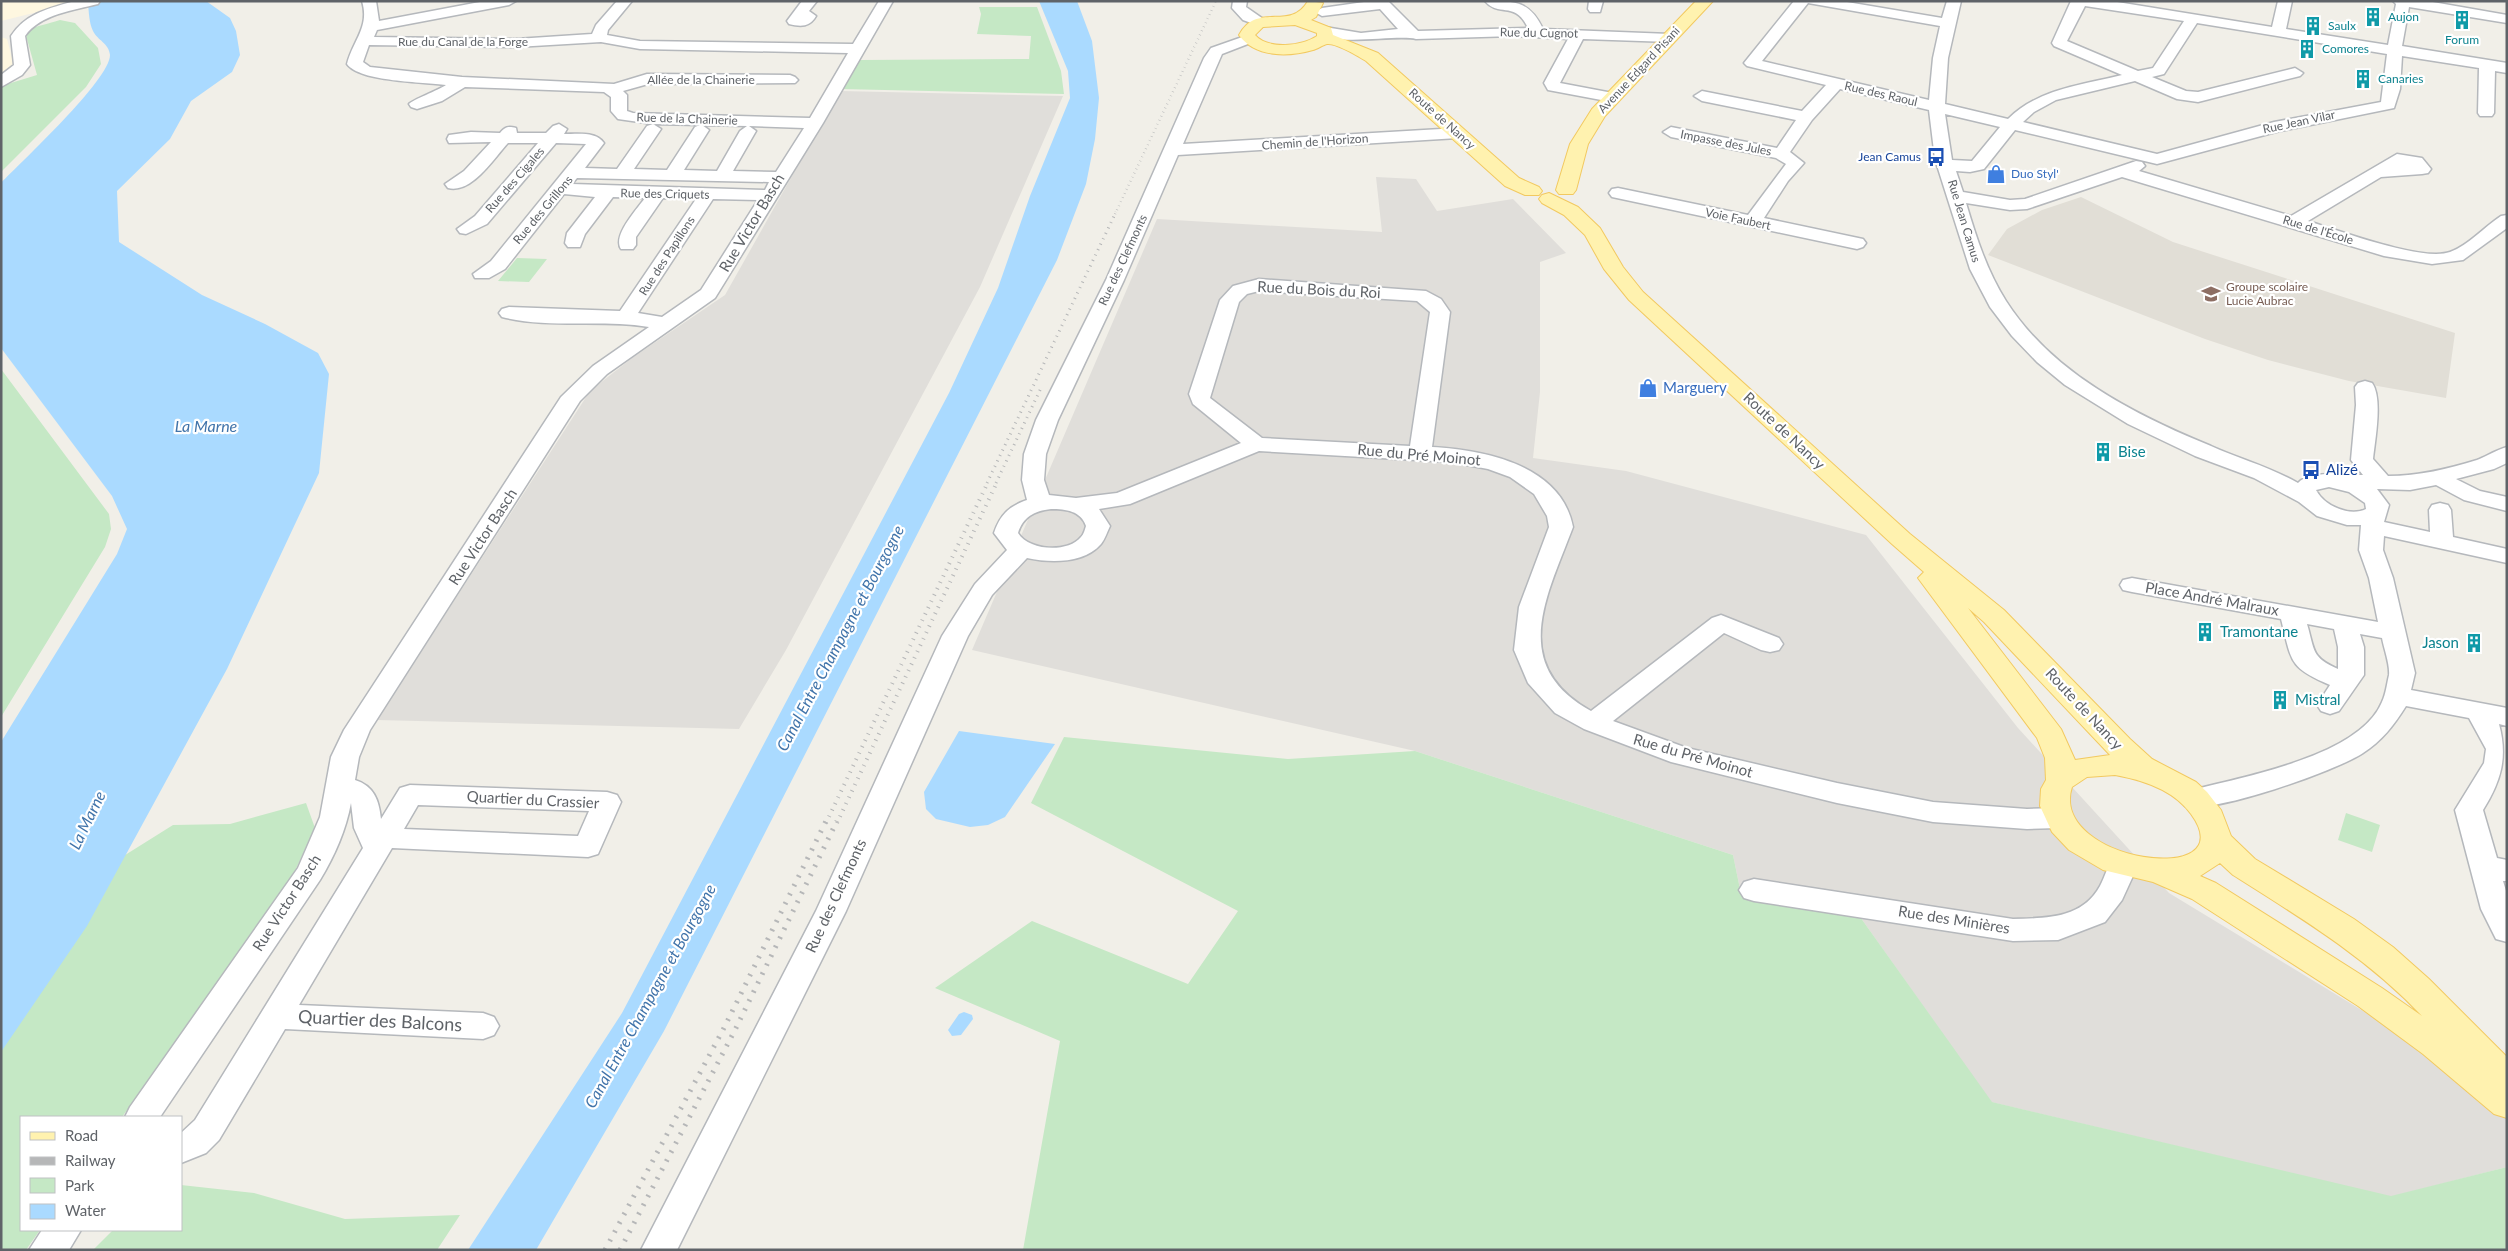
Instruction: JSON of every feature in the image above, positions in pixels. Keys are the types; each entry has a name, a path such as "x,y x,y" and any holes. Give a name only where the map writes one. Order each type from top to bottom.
{"main road":[{"name":"Avenue Edgard Pisani","path":"1556,191 1587,129 1612,97 1705,1"},
{"name":"Route de Nancy","path":"1262,23 1320,19 1379,62 1512,182 1556,191 1593,232 1614,269 1636,296 1901,539 1994,616 2118,746 2141,766 2157,776"},
{"path":"1262,23 1250,28 1247,32 1248,39 1259,45 1277,49 1307,47 1320,19"},
{"name":"Route de Nancy","path":"1307,47 1341,51 1379,62"},
{"name":"Route de Nancy","path":"1901,539 2047,730 2060,758 2062,779"},
{"path":"2158,871 2180,869 2198,863 2213,849 2215,840 2211,820 2195,799 2171,782 2129,767 2102,765 2078,769 2062,779 2054,790 2053,803 2058,818 2068,832 2083,845 2123,865 2158,871 2204,891 2370,997 2436,1044 2507,1103"},
{"path":"2215,840 2244,867 2342,928 2381,956 2417,988 2507,1080"}],"street":[{"path":"369,1 372,18 368,34 355,60 355,64 361,70 462,82 592,85 613,89"},
{"path":"368,34 509,1"},
{"path":"601,38 599,32 601,28 625,1"},
{"path":"799,14 810,1"},
{"name":"Rue Victor Basch","path":"143,1116 310,873 332,825 341,786 341,773 345,757 356,730 572,397 600,370 668,324 708,294 768,195 815,123 886,1"},
{"path":"1240,1 1239,8 1248,17 1262,23"},
{"path":"1492,1 1497,5 1520,7 1527,13 1537,32"},
{"name":"Rue des Raoul","path":"1802,1 1752,63 2011,124"},
{"path":"1813,1 1948,23"},
{"name":"Rue Jean Camus","path":"1954,1 1936,87 1935,106 1942,156 1947,165 1968,242 1979,270 1997,303 2014,327 2056,370 2104,402 2150,427 2204,452 2258,471 2322,486"},
{"path":"2078,1 2078,5 2059,42 2098,61 2183,96 2198,97 2295,73"},
{"path":"2082,1 2507,68"},
{"path":"2278,32 2285,1"},
{"path":"1,82 17,72 22,64 18,36 22,29 46,15 89,2"},
{"path":"2395,50 2401,2 2469,7 2507,19"},
{"path":"1320,19 1381,3 1409,32"},
{"path":"1947,165 1970,167 1978,165 2011,124 2035,104 2159,71 2193,18"},
{"name":"Rue du Cugnot","path":"1320,19 1361,37 1409,32 1416,35 1537,32 1670,38"},
{"path":"1574,33 1576,38 1552,83 1554,87 1612,97"},
{"name":"Rue du Canal de la Forge","path":"368,34 516,43 601,38 640,45 858,49"},
{"name":"Rue des Clefmonts","path":"1040,504 1033,480 1035,454 1048,420 1115,280 1216,50 1248,39"},
{"name":"Rue Jean Vilar","path":"1956,196 2010,205 2038,201 2157,159 2274,127 2388,105 2392,89 2395,50"},
{"path":"2093,88 2090,82 2098,61"},
{"path":"2486,114 2493,96 2487,65"},
{"name":"Allée de la Chainerie","path":"613,89 647,79 790,80"},
{"path":"417,104 436,98 462,82"},
{"path":"1752,222 1796,163 1781,154 1806,116 1836,84"},
{"name":"Rue de la Chainerie","path":"613,89 619,95 618,111 633,118 815,123"},
{"path":"1702,96 1806,116"},
{"name":"Rue Jean Vilar","path":"2011,124 2157,159"},
{"path":"454,184 470,175 516,125"},
{"path":"623,173 653,129"},
{"path":"673,174 702,130"},
{"path":"722,176 748,131"},
{"name":"Impasse des Jules","path":"1671,132 1781,154"},
{"path":"455,139 504,138 556,133"},
{"name":"Rue des Grillons","path":"482,274 498,264 568,180 596,143 594,140 556,133"},
{"name":"Rue des Cigales","path":"466,229 480,220 556,133"},
{"name":"Chemin de l'Horizon","path":"1172,150 1458,133"},
{"name":"Rue de l'École","path":"2122,171 2391,252 2444,258 2457,255 2507,220"},
{"path":"2292,223 2381,172"},
{"name":"Rue des Criquets","path":"768,195 657,194 571,190 568,180 623,173 780,177"},
{"path":"574,243 576,233 608,192"},
{"name":"Voie Faubert","path":"1618,193 1752,222 1825,234 1857,243"},
{"path":"627,245 627,236 657,194"},
{"name":"Rue des Papillons","path":"626,318 707,195"},
{"name":"Rue du Bois du Roi","path":"1256,444 1200,400 1199,394 1230,300 1240,290 1259,285 1419,295 1430,299 1436,305 1440,312 1434,367 1420,453"},
{"path":"509,313 626,318 668,324"},
{"path":"2365,387 2367,405 2362,460 2381,482"},
{"name":"Rue du Pré Moinot","path":"1076,505 1122,499 1169,478 1203,467 1256,444 1420,453 1474,458 1508,468 1542,490 1554,506 1561,527 1531,607 1527,650 1541,683 1564,707 1593,723 1681,756 1837,793 1933,812 2058,818"},
{"path":"2322,486 2381,482 2410,483 2440,478 2486,464 2507,454"},
{"name":"Rue du Pré Moinot","path":"1098,526 1124,510 1188,480 1203,467"},
{"path":"2440,478 2467,495 2507,504"},
{"path":"2374,524 2410,483"},
{"path":"2322,486 2325,511"},
{"path":"2195,799 2292,774 2338,755 2364,741 2381,724 2402,688 2402,673 2381,578 2374,524 2375,499 2361,489 2322,486"},
{"path":"1061,502 1076,505 1093,515 1098,526 1094,537 1074,551 1045,555 1022,550 1008,538 1008,524 1020,511 1040,504 1061,502"},
{"path":"2440,510 2442,542"},
{"path":"2325,511 2442,542 2507,556"},
{"path":"2325,511 2374,524"},
{"name":"Rue des Clefmonts","path":"659,1250 831,911 955,636 976,597 996,572 1022,550"},
{"name":"Place André Malraux","path":"2132,585 2393,632"},
{"name":"Place André Malraux","path":"2292,613 2303,656 2311,667 2345,682"},
{"path":"1593,723 1721,623 1770,644"},
{"path":"2330,706 2345,682 2352,676 2351,647 2345,623"},
{"path":"2398,696 2507,717"},
{"path":"2479,712 2500,749 2498,763 2469,810 2495,869 2496,910 2507,931"},
{"path":"182,1149 194,1143 208,1130 381,843 371,840 367,830 364,798 359,792 341,786"},
{"name":"Quartier du Crassier","path":"410,795 607,802 588,847 381,843 410,795"},
{"name":"Rue des Minières","path":"1754,890 2013,930 2058,929 2094,914 2112,892 2123,865"},
{"name":"Quartier des Balcons","path":"276,1016 483,1026"},
{"path":"47,1250 62,1231"}],"shaded area":[{"path":"1,1 82,1 1,21"},
{"path":"1,37 7,39 13,62 12,69 1,77"},
{"path":"840,91 1063,96 980,287 786,650 739,729 377,720 590,391 632,358 725,295"},
{"path":"1376,177 1416,179 1437,211 1513,199 1566,253 1540,262 1540,392 1533,458 1626,471 1866,535 2018,728 2169,893 2424,1048 2507,1117 2507,1167 2391,1197 1991,1102 1858,914 1740,889 1733,855 1415,751 972,650 1157,219 1382,232"},
{"name":"Groupe scolaire Lucie Aubrac","path":"2081,197 2173,242 2455,333 2446,398 2349,381 2268,360 2205,339 1988,255 2007,229 2042,210"}],"green space":[{"path":"979,7 1037,7 1061,71 1064,94 840,89 860,60 1029,59 1031,36 977,34 981,14"},
{"path":"60,20 75,23 98,48 101,64 86,87 1,172 1,86 37,75 25,32"},
{"path":"517,258 547,259 529,282 498,281"},
{"path":"1,369 109,514 111,529 105,547 1,717"},
{"path":"1064,737 1288,759 1415,751 1733,855 1740,889 1858,914 1992,1102 2391,1196 2507,1167 2507,1250 1023,1250 1060,1041 935,988 1032,921 1188,984 1238,911 1031,803"},
{"path":"306,803 315,828 287,888 123,1116 20,1116 20,1231 39,1231 26,1250 1,1250 1,1009 106,867 173,825 230,824"},
{"path":"2346,813 2380,825 2372,852 2338,840"},
{"path":"182,1185 254,1193 345,1219 460,1215 437,1250 93,1250 112,1231 182,1231"}],"water":[{"name":"La Marne","path":"82,1 206,1 230,18 236,31 240,55 232,72 191,101 170,139 117,191 119,242 202,295 265,324 318,353 329,374 319,473 227,669 87,926 1,1052 1,742 117,554 127,529 112,496 1,348 1,183 81,101 96,83 106,67 110,55 107,47 93,31 88,4"},
{"name":"Canal Entre Champagne et Bourgogne","path":"1039,1 1077,1 1092,41 1099,98 1095,139 1086,184 1057,260 664,1031 536,1250 468,1250 622,1013 949,393 998,288 1030,196 1070,98 1068,71"},
{"path":"959,731 1055,744 1005,817 988,825 970,827 936,819 926,809 924,792"},
{"path":"964,1012 972,1015 973,1019 961,1035 952,1036 948,1030 959,1014"}],"railway":[{"path":"1115,214 1216,1"},
{"path":"987,483 1116,212"},
{"path":"996,483 1041,388"},
{"path":"826,823 988,482"},
{"path":"837,823 997,482"},
{"path":"605,1250 725,1026 826,821"},
{"path":"620,1250 736,1028 837,821"}],"place":[{"name":"Aujon","path":"2373,17"},
{"name":"Forum","path":"2462,20"},
{"name":"Saulx","path":"2313,26"},
{"name":"Comores","path":"2307,49"},
{"name":"Canaries","path":"2363,79"},
{"name":"Jean Camus","path":"1936,157"},
{"name":"Duo Styl'","path":"1996,174"},
{"name":"Groupe scolaire Lucie Aubrac","path":"2211,294"},
{"name":"Marguery","path":"1648,388"},
{"name":"Bise","path":"2103,452"},
{"name":"Alizé","path":"2311,470"},
{"name":"Tramontane","path":"2205,632"},
{"name":"Jason","path":"2474,643"},
{"name":"Mistral","path":"2280,700"}]}
